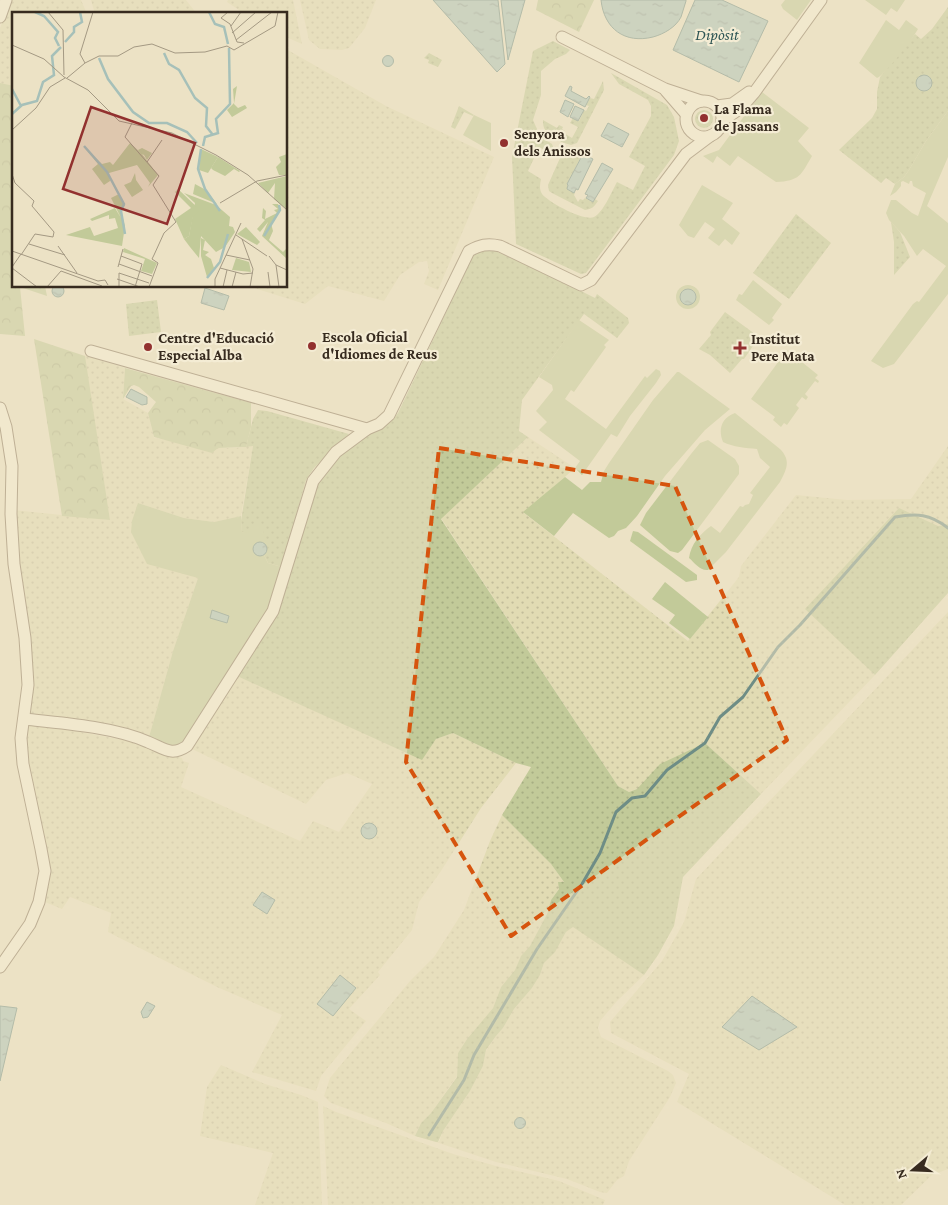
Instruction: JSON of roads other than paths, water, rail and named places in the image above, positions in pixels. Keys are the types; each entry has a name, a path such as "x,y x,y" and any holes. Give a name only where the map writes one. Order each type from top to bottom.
{"street":[{"path":"0,17 6,0"},
{"path":"722,121 741,108 821,0"},
{"path":"24,719 126,734 147,741 169,752 179,751 187,746 273,611 313,481 336,452 390,415 469,251 479,245 500,246 581,285 591,280 686,154 718,131 722,121 721,113 717,106 708,101 665,89 562,37"},
{"path":"717,106 732,104 757,87"},
{"path":"665,89 686,114"},
{"path":"686,154 688,129 686,114 692,104 701,100"},
{"path":"688,129 698,136 710,136"},
{"path":"91,351 367,429"},
{"path":"0,408 6,427 12,466 11,514 25,638 28,685 21,738 23,764 42,849 44,871 39,902 30,924 0,967"}],"water":[{"path":"433,0 498,0 505,64 497,72"},
{"path":"501,0 525,0 508,60"},
{"name":"Dipòsit","path":"601,0 686,1 679,21 673,27 657,36 643,39 625,36 611,26 606,19"},
{"name":"Dipòsit","path":"695,0 722,0 768,21 739,82 673,50"},
{"path":"388,55 394,61 388,67 382,61"},
{"path":"924,75 930,77 932,83 930,89 924,91 918,89 916,83 918,77"},
{"path":"570,86 572,87 571,91 586,99 590,97 585,107 565,96"},
{"path":"565,100 574,104 568,117 560,112"},
{"path":"575,106 584,110 578,121 570,117"},
{"path":"608,123 629,134 622,147 601,136"},
{"path":"583,154 593,159 578,190 576,189 574,193 567,189 567,184"},
{"path":"602,163 613,169 593,202 586,198 588,195 585,194"},
{"path":"53,288 64,289 64,293 60,297 56,297 52,293"},
{"path":"205,288 229,296 224,310 201,303"},
{"path":"688,289 694,291 696,297 694,303 688,305 682,303 680,297 682,291"},
{"path":"131,389 147,397 147,404 142,405 126,397"},
{"path":"260,542 265,544 267,549 265,554 260,556 255,554 253,549 255,544"},
{"path":"212,610 229,616 227,623 210,618"},
{"path":"369,823 375,825 377,831 375,837 369,839 363,837 361,831 363,825"},
{"path":"262,892 275,900 267,914 253,905"},
{"path":"340,975 356,988 333,1016 317,1004"},
{"path":"752,996 797,1027 759,1050 722,1027"},
{"path":"147,1002 155,1006 148,1017 143,1018 141,1012"},
{"path":"0,1006 17,1008 0,1081"},
{"path":"520,1117 526,1123 520,1129 514,1123"}],"waterway":[{"path":"429,1135 464,1080 474,1055 537,949 582,884 600,853 616,812 632,798 645,796 667,770 705,743 720,717 743,697 778,647 800,625 895,517 910,515 929,517 948,528"}],"place":[{"name":"La Flama de Jassans","path":"704,118"},
{"name":"Senyora dels Anissos","path":"504,143"},
{"name":"Escola Oficial d'Idiomes de Reus","path":"312,346"},
{"name":"Centre d'Educació Especial Alba","path":"148,347"},
{"name":"Institut Pere Mata","path":"740,348"}]}
